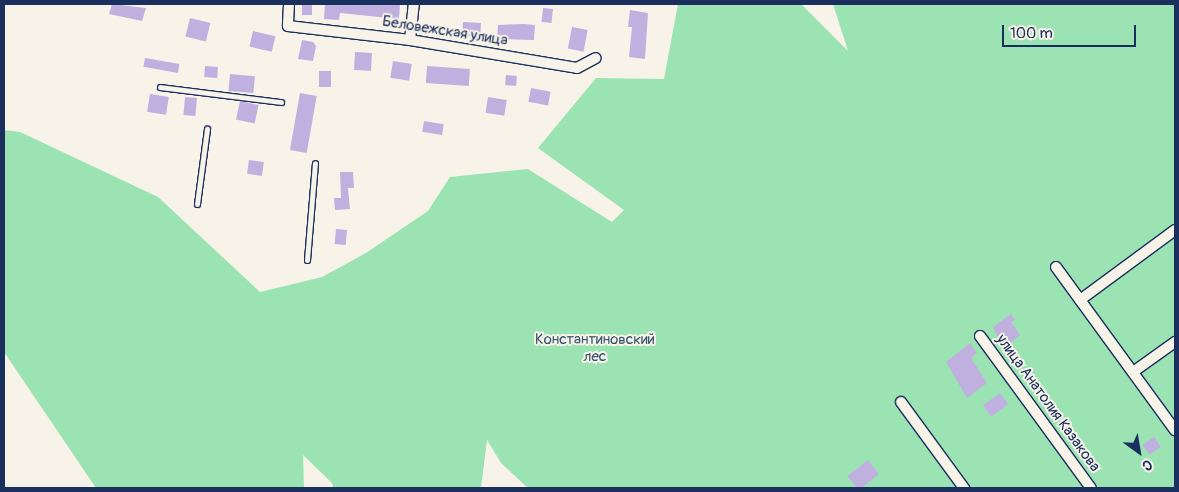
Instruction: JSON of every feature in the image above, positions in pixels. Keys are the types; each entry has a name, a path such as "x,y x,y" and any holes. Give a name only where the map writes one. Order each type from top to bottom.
{"street":[{"name":"Беловежская улица","path":"289,4 288,26 410,40 577,68 596,58"},
{"path":"410,40 414,4"},
{"path":"1080,300 1175,230"},
{"path":"1056,267 1175,430"},
{"name":"улица Анатолия Казакова","path":"980,336 1091,488"},
{"path":"1133,372 1175,342"},
{"path":"902,402 964,488"}],"lane":[{"path":"160,86 281,102"},
{"path":"197,204 207,128"},
{"path":"307,260 315,163"}],"green space":[{"name":"Константиновский лес","path":"678,4 801,4 848,51 833,4 1175,4 1175,488 528,488 501,463 487,440 481,488 333,488 332,483 303,455 304,488 96,488 4,352 4,130 20,132 158,197 260,292 322,277 366,253 428,211 450,177 528,169 612,222 624,210 538,148 596,78 664,79"}],"building":[{"path":"112,4 146,8 142,21 109,14"},
{"path":"302,4 312,4 312,15 302,15"},
{"path":"325,4 400,4 399,19 340,13 339,20 324,19"},
{"path":"543,8 553,9 551,23 542,22"},
{"path":"630,10 648,13 645,59 629,57 632,27 628,27"},
{"path":"190,18 210,23 206,42 185,36"},
{"path":"463,22 481,23 480,37 462,36"},
{"path":"498,25 535,25 534,40 497,39"},
{"path":"572,27 588,30 584,52 568,49"},
{"path":"253,31 275,36 272,52 249,47"},
{"path":"302,40 313,42 316,46 313,61 298,59"},
{"path":"355,52 372,53 371,71 354,70"},
{"path":"145,58 179,64 178,73 143,67"},
{"path":"393,61 412,64 409,81 390,78"},
{"path":"205,66 218,67 217,78 204,77"},
{"path":"427,66 470,69 469,86 426,83"},
{"path":"319,71 331,71 331,87 319,87"},
{"path":"230,74 255,76 253,93 229,91"},
{"path":"506,75 517,76 516,86 505,85"},
{"path":"531,88 551,92 548,106 528,102"},
{"path":"300,93 317,96 307,153 290,150"},
{"path":"150,94 169,97 166,115 147,112"},
{"path":"185,97 197,98 195,116 183,115"},
{"path":"488,97 507,100 504,116 485,113"},
{"path":"240,101 259,105 255,124 236,120"},
{"path":"424,121 444,124 442,135 422,132"},
{"path":"249,160 264,162 262,176 247,174"},
{"path":"340,172 353,172 354,188 348,188 350,209 335,210 334,198 341,198"},
{"path":"336,229 347,230 346,245 335,244"},
{"path":"1011,314 1015,320 1011,322 1020,335 1010,343 1005,336 999,339 993,327"},
{"path":"970,343 977,353 971,358 987,383 967,398 946,362"},
{"path":"1000,393 1008,404 991,417 983,405"},
{"path":"1154,437 1161,447 1149,455 1143,445"},
{"path":"868,460 879,474 861,488 857,488 848,476"}]}
